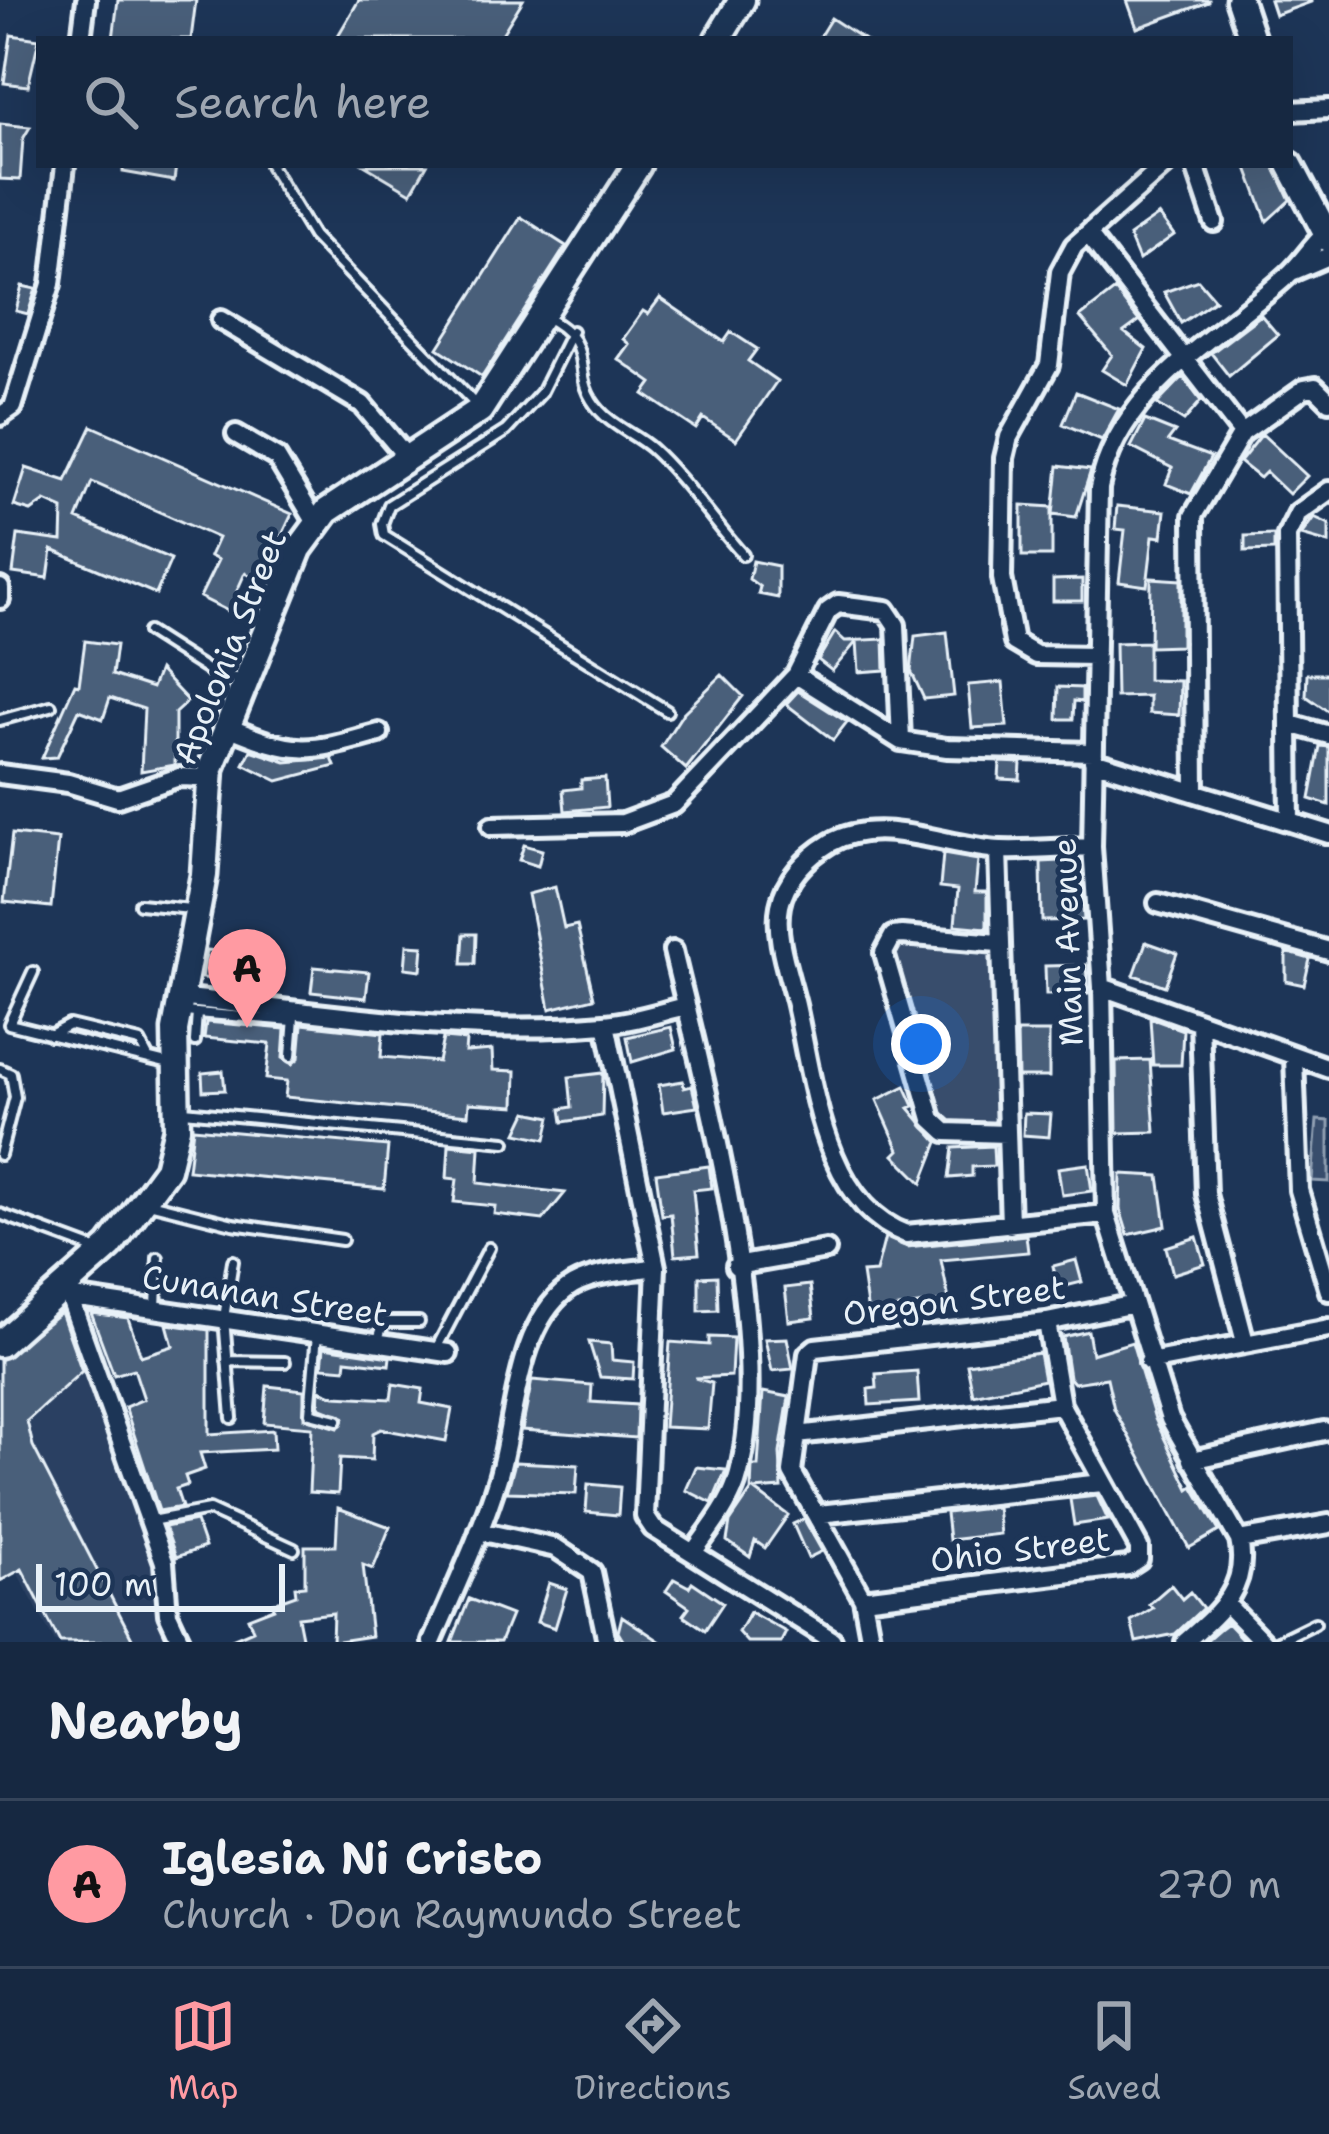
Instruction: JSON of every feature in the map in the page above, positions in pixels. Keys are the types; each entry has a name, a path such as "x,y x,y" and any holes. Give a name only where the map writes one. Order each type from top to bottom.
{"main road":[{"path":"720,36 742,0"},
{"path":"1239,0 1251,36"},
{"name":"Apolonia Street","path":"0,1344 68,1293 146,1202 167,1169 178,1111 175,1065 198,910 209,778 286,575 316,524 399,460 480,410 636,168"},
{"path":"1291,168 1328,243"}],"street":[{"path":"81,36 86,0"},
{"path":"1293,111 1329,109"},
{"path":"0,416 13,407 51,284 65,168"},
{"path":"1094,656 1023,652 1010,630 1002,578 1009,437 1049,365 1060,272 1074,246 1162,168"},
{"path":"1196,168 1214,222"},
{"path":"1088,234 1242,433"},
{"name":"Main Avenue","path":"1239,1540 1192,1460 1149,1362 1106,1214 1102,987 1092,847 1094,656 1104,461 1131,413 1186,358 1328,243"},
{"path":"220,320 362,404 399,460"},
{"path":"1195,792 1193,516 1242,433 1304,388 1315,387 1329,400"},
{"path":"236,434 277,458 316,524"},
{"path":"1290,822 1287,535 1298,513 1329,491"},
{"path":"0,599 1,588"},
{"path":"492,826 623,823 674,804 796,674 833,606 847,602 886,610 897,634 901,741"},
{"path":"796,674 901,741 1092,757 1329,834"},
{"path":"1290,724 1329,735"},
{"path":"228,727 286,751 303,752 379,733"},
{"path":"0,774 68,783 118,798 179,777 209,778"},
{"path":"1092,847 998,850 904,834 856,833 824,847 798,870 779,915 823,1125 855,1193 883,1224 906,1234 1106,1214"},
{"path":"998,850 1010,1225"},
{"path":"1158,903 1329,951"},
{"path":"998,944 902,935 892,936 884,952 932,1119 946,1132 962,1136 1006,1134"},
{"path":"673,951 718,1144 747,1362 740,1459 726,1504 693,1553"},
{"path":"1102,987 1329,1068"},
{"path":"184,1007 452,1025 606,1024 686,1006"},
{"path":"1200,1022 1206,1194 1245,1342"},
{"path":"606,1024 656,1268 644,1509 653,1528 832,1640"},
{"path":"1294,1058 1299,1190 1329,1291"},
{"path":"736,1266 826,1250"},
{"path":"432,1642 503,1462 518,1375 557,1299 580,1282 656,1268"},
{"path":"68,1293 164,1562 168,1614 181,1642"},
{"name":"Cunanan Street","path":"68,1293 442,1352"},
{"name":"Oregon Street","path":"871,1642 863,1599 819,1514 795,1485 804,1363 815,1348 1046,1322 1130,1305"},
{"name":"Ohio Street","path":"863,1599 1135,1564 1139,1547 1061,1406 1046,1322"},
{"path":"1149,1362 1329,1328"},
{"path":"797,1435 1061,1406"},
{"path":"1192,1460 1324,1431"},
{"path":"819,1514 1102,1483"},
{"path":"1185,1642 1227,1605 1239,1581 1239,1540 1329,1524"},
{"path":"479,1531 556,1548 592,1572 607,1642"},
{"path":"1227,1605 1263,1642"}],"lane":[{"path":"272,168 314,236 480,410"},
{"path":"541,315 572,332 582,347 584,386 600,412 653,450 743,555"},
{"path":"572,332 542,393 506,431 389,505 382,524 384,535 667,711"},
{"path":"399,460 409,490"},
{"path":"148,632 209,671 246,681"},
{"path":"0,720 51,706"},
{"path":"140,904 198,910"},
{"path":"33,972 4,1023 175,1065"},
{"path":"184,1007 195,1041"},
{"path":"292,1056 294,1015"},
{"path":"0,1069 11,1074 15,1097 0,1155"},
{"path":"178,1111 505,1142"},
{"path":"146,1202 192,1216 342,1240"},
{"path":"0,1214 104,1252"},
{"path":"442,1352 489,1248"},
{"path":"156,1308 158,1258"},
{"path":"232,1418 224,1318 233,1262"},
{"path":"377,1342 384,1322 419,1322"},
{"path":"318,1333 310,1413 337,1420"},
{"path":"226,1360 285,1362"},
{"path":"149,1521 209,1510 294,1549"},
{"path":"1276,1642 1315,1622"}],"shaded area":[{"path":"895,938 995,947 1002,1132 944,1126 925,1100 890,946"},
{"path":"1317,1120 1329,1121 1329,1182 1312,1181"},
{"path":"61,1300 111,1423 148,1537 159,1620 174,1642 55,1642 0,1541 0,1355"}],"building":[{"path":"118,0 196,0 191,36 113,36"},
{"path":"359,0 523,0 501,36 338,36"},
{"path":"1127,0 1209,0 1209,2 1137,28"},
{"path":"1270,0 1311,0 1311,2 1275,15"},
{"path":"831,18 858,36 820,36"},
{"path":"11,35 36,39 28,86 4,83"},
{"path":"0,124 30,127 23,139 20,180 0,179"},
{"path":"123,168 176,168 174,181 123,172"},
{"path":"369,168 425,168 411,193"},
{"path":"1247,168 1275,168 1290,200 1267,221"},
{"path":"1159,215 1174,235 1139,260 1129,236"},
{"path":"521,217 566,246 482,377 438,348"},
{"path":"1198,280 1215,300 1181,323 1164,292"},
{"path":"22,286 36,289 28,314 16,311"},
{"path":"1115,290 1139,321 1124,332 1146,349 1127,385 1102,370 1112,355 1080,317"},
{"path":"660,298 724,342 731,332 757,349 748,361 777,381 736,440 703,418 696,429 644,394 652,383 618,359 629,344 623,339 643,311 648,314"},
{"path":"1261,315 1278,335 1229,376 1211,353"},
{"path":"1183,377 1201,401 1184,421 1157,404"},
{"path":"1076,392 1119,409 1102,440 1063,424"},
{"path":"1145,420 1175,432 1168,441 1211,457 1191,494 1166,484 1172,468 1131,447"},
{"path":"92,426 292,514 261,580 245,573 228,611 200,597 218,560 210,556 218,538 92,482 77,519 171,559 156,594 52,550 48,578 13,573 18,535 62,541 63,509 45,501 31,511 14,506 26,468 66,481"},
{"path":"1262,434 1307,476 1289,494 1266,472 1260,478 1240,462"},
{"path":"1058,466 1091,470 1076,517 1053,514"},
{"path":"1022,505 1052,507 1052,556 1022,556"},
{"path":"1117,506 1165,511 1162,537 1153,536 1147,586 1119,582 1125,530 1115,529"},
{"path":"1314,517 1329,524 1329,543 1301,535"},
{"path":"1274,535 1274,550 1245,551 1245,536"},
{"path":"753,561 778,566 778,598 758,594 760,587 749,579"},
{"path":"1151,578 1181,580 1181,646 1150,647"},
{"path":"1082,579 1082,601 1053,601 1053,580"},
{"path":"835,632 845,641 884,639 885,670 859,672 857,641 832,671 818,660"},
{"path":"947,632 954,696 924,699 911,671 915,636"},
{"path":"85,641 116,645 112,675 152,688 159,670 188,701 175,713 175,765 141,771 144,709 110,698 103,719 79,710 57,757 42,758 75,684 79,685"},
{"path":"1148,642 1148,680 1180,681 1179,715 1149,713 1149,696 1116,697 1115,643"},
{"path":"1307,674 1329,674 1329,712 1306,696"},
{"path":"722,675 743,696 686,769 661,747 683,713"},
{"path":"1003,682 1007,726 972,728 968,685"},
{"path":"1058,687 1082,688 1082,702 1074,701 1073,719 1057,719"},
{"path":"798,691 847,722 833,740 786,704"},
{"path":"1320,746 1329,747 1329,805 1310,799"},
{"path":"251,750 286,762 332,758 335,766 278,781 244,764"},
{"path":"1000,762 1021,763 1020,780 999,779"},
{"path":"605,778 607,807 565,811 563,790 581,788 581,780"},
{"path":"12,834 58,839 51,907 4,902"},
{"path":"524,845 542,850 538,866 519,860"},
{"path":"943,854 978,860 975,892 987,892 987,928 955,925 958,889 940,887"},
{"path":"1080,860 1084,920 1042,921 1041,862"},
{"path":"555,887 564,928 577,925 594,998 550,1009 528,894"},
{"path":"464,934 476,934 475,964 462,964"},
{"path":"1146,942 1177,953 1165,986 1134,975"},
{"path":"407,945 423,946 421,970 405,968"},
{"path":"207,950 237,953 234,981 202,978"},
{"path":"1286,952 1310,959 1304,985 1286,981"},
{"path":"1086,965 1088,994 1046,995 1045,966"},
{"path":"314,967 369,972 366,998 311,992"},
{"path":"1150,1018 1183,1030 1181,1065 1153,1065"},
{"path":"206,1022 285,1029 283,1058 292,1064 299,1058 302,1024 383,1033 381,1057 438,1062 443,1038 466,1040 465,1052 492,1050 493,1070 516,1071 515,1106 469,1103 468,1115 285,1097 287,1081 266,1079 270,1044 204,1038"},
{"path":"671,1027 676,1049 632,1062 627,1037"},
{"path":"1017,1032 1049,1032 1049,1077 1018,1077"},
{"path":"1150,1060 1155,1132 1117,1133 1116,1061"},
{"path":"223,1071 225,1090 203,1091 202,1073"},
{"path":"603,1073 602,1116 563,1122 561,1109 572,1107 569,1077"},
{"path":"683,1081 684,1088 692,1086 697,1107 663,1112 659,1085"},
{"path":"905,1086 914,1106 909,1108 938,1142 922,1183 894,1155 899,1150 877,1100"},
{"path":"527,1112 551,1117 546,1139 517,1133"},
{"path":"1024,1113 1051,1114 1049,1137 1023,1135"},
{"path":"193,1128 388,1146 384,1189 188,1170"},
{"path":"449,1145 480,1148 478,1183 565,1193 543,1220 494,1214 495,1206 454,1202 457,1179 447,1178"},
{"path":"993,1146 994,1166 972,1167 972,1176 949,1178 953,1148"},
{"path":"1088,1164 1092,1191 1062,1195 1058,1168"},
{"path":"709,1166 712,1188 693,1190 699,1254 675,1256 671,1214 662,1215 656,1173"},
{"path":"1121,1174 1159,1176 1166,1226 1128,1235 1120,1209"},
{"path":"1026,1235 1028,1252 941,1260 949,1300 868,1313 862,1273 876,1272 885,1237 907,1247"},
{"path":"1197,1237 1205,1264 1173,1274 1166,1247"},
{"path":"1076,1260 1082,1282 1058,1288 1053,1266"},
{"path":"717,1276 718,1310 699,1311 699,1277"},
{"path":"810,1285 814,1318 789,1321 785,1288"},
{"path":"61,1312 82,1371 27,1421 33,1446 132,1638 125,1642 60,1642 22,1569 0,1581 0,1360"},
{"path":"91,1313 128,1318 141,1356 173,1346 167,1324 209,1330 209,1434 273,1430 274,1449 200,1453 205,1469 185,1476 188,1485 176,1489 182,1507 159,1511 125,1407 144,1399 134,1369 114,1375"},
{"path":"1088,1331 1092,1354 1132,1342 1155,1419 1189,1489 1193,1486 1219,1531 1189,1548 1114,1409 1107,1378 1074,1383 1069,1377 1063,1337"},
{"path":"709,1337 733,1338 731,1376 695,1378 712,1383 708,1429 664,1427 670,1342 709,1345"},
{"path":"787,1338 793,1369 772,1371 765,1339"},
{"path":"589,1342 611,1344 612,1360 634,1362 633,1379 600,1377"},
{"path":"324,1347 390,1357 389,1365 346,1360 345,1369 322,1367"},
{"path":"1039,1353 1044,1380 973,1395 967,1364"},
{"path":"917,1371 919,1402 869,1405 868,1389 877,1388 876,1374"},
{"path":"532,1380 592,1385 591,1402 637,1405 636,1438 522,1430"},
{"path":"393,1384 423,1389 421,1403 452,1409 446,1441 381,1429 373,1433 372,1460 340,1458 338,1494 309,1492 312,1427 264,1423 267,1386 304,1390 304,1418 338,1428 344,1417 319,1407 320,1390 335,1396 391,1399"},
{"path":"763,1392 789,1397 780,1453 782,1488 754,1490 788,1515 765,1548 755,1541 750,1557 727,1541 730,1522 751,1491 752,1466 758,1466"},
{"path":"515,1462 578,1465 576,1494 507,1492"},
{"path":"696,1467 726,1470 712,1503 686,1490"},
{"path":"588,1484 620,1487 618,1515 586,1512"},
{"path":"1097,1496 1108,1520 1074,1525 1070,1499"},
{"path":"997,1507 1000,1534 949,1540 946,1513"},
{"path":"338,1508 390,1527 373,1569 363,1565 371,1636 332,1642 333,1613 298,1617 303,1642 225,1642 253,1630 248,1618 296,1595 295,1587 305,1586 305,1546 336,1546"},
{"path":"804,1519 822,1551 808,1558 793,1524"},
{"path":"196,1521 205,1547 176,1557 165,1527"},
{"path":"674,1579 689,1587 692,1582 723,1603 705,1630 683,1615 689,1607 666,1591"},
{"path":"549,1583 567,1589 555,1628 537,1622"},
{"path":"1171,1585 1182,1599 1190,1592 1203,1608 1175,1634 1136,1642 1131,1621 1153,1608 1149,1604"},
{"path":"469,1599 511,1615 500,1642 452,1642"},
{"path":"750,1612 786,1632 781,1642 747,1642 738,1632"},
{"path":"622,1616 661,1642 624,1642 618,1632"},
{"path":"1227,1623 1245,1642 1204,1642 1219,1629"}],"place":[{"name":"Iglesia Ni Cristo","path":"247,1028"}]}
